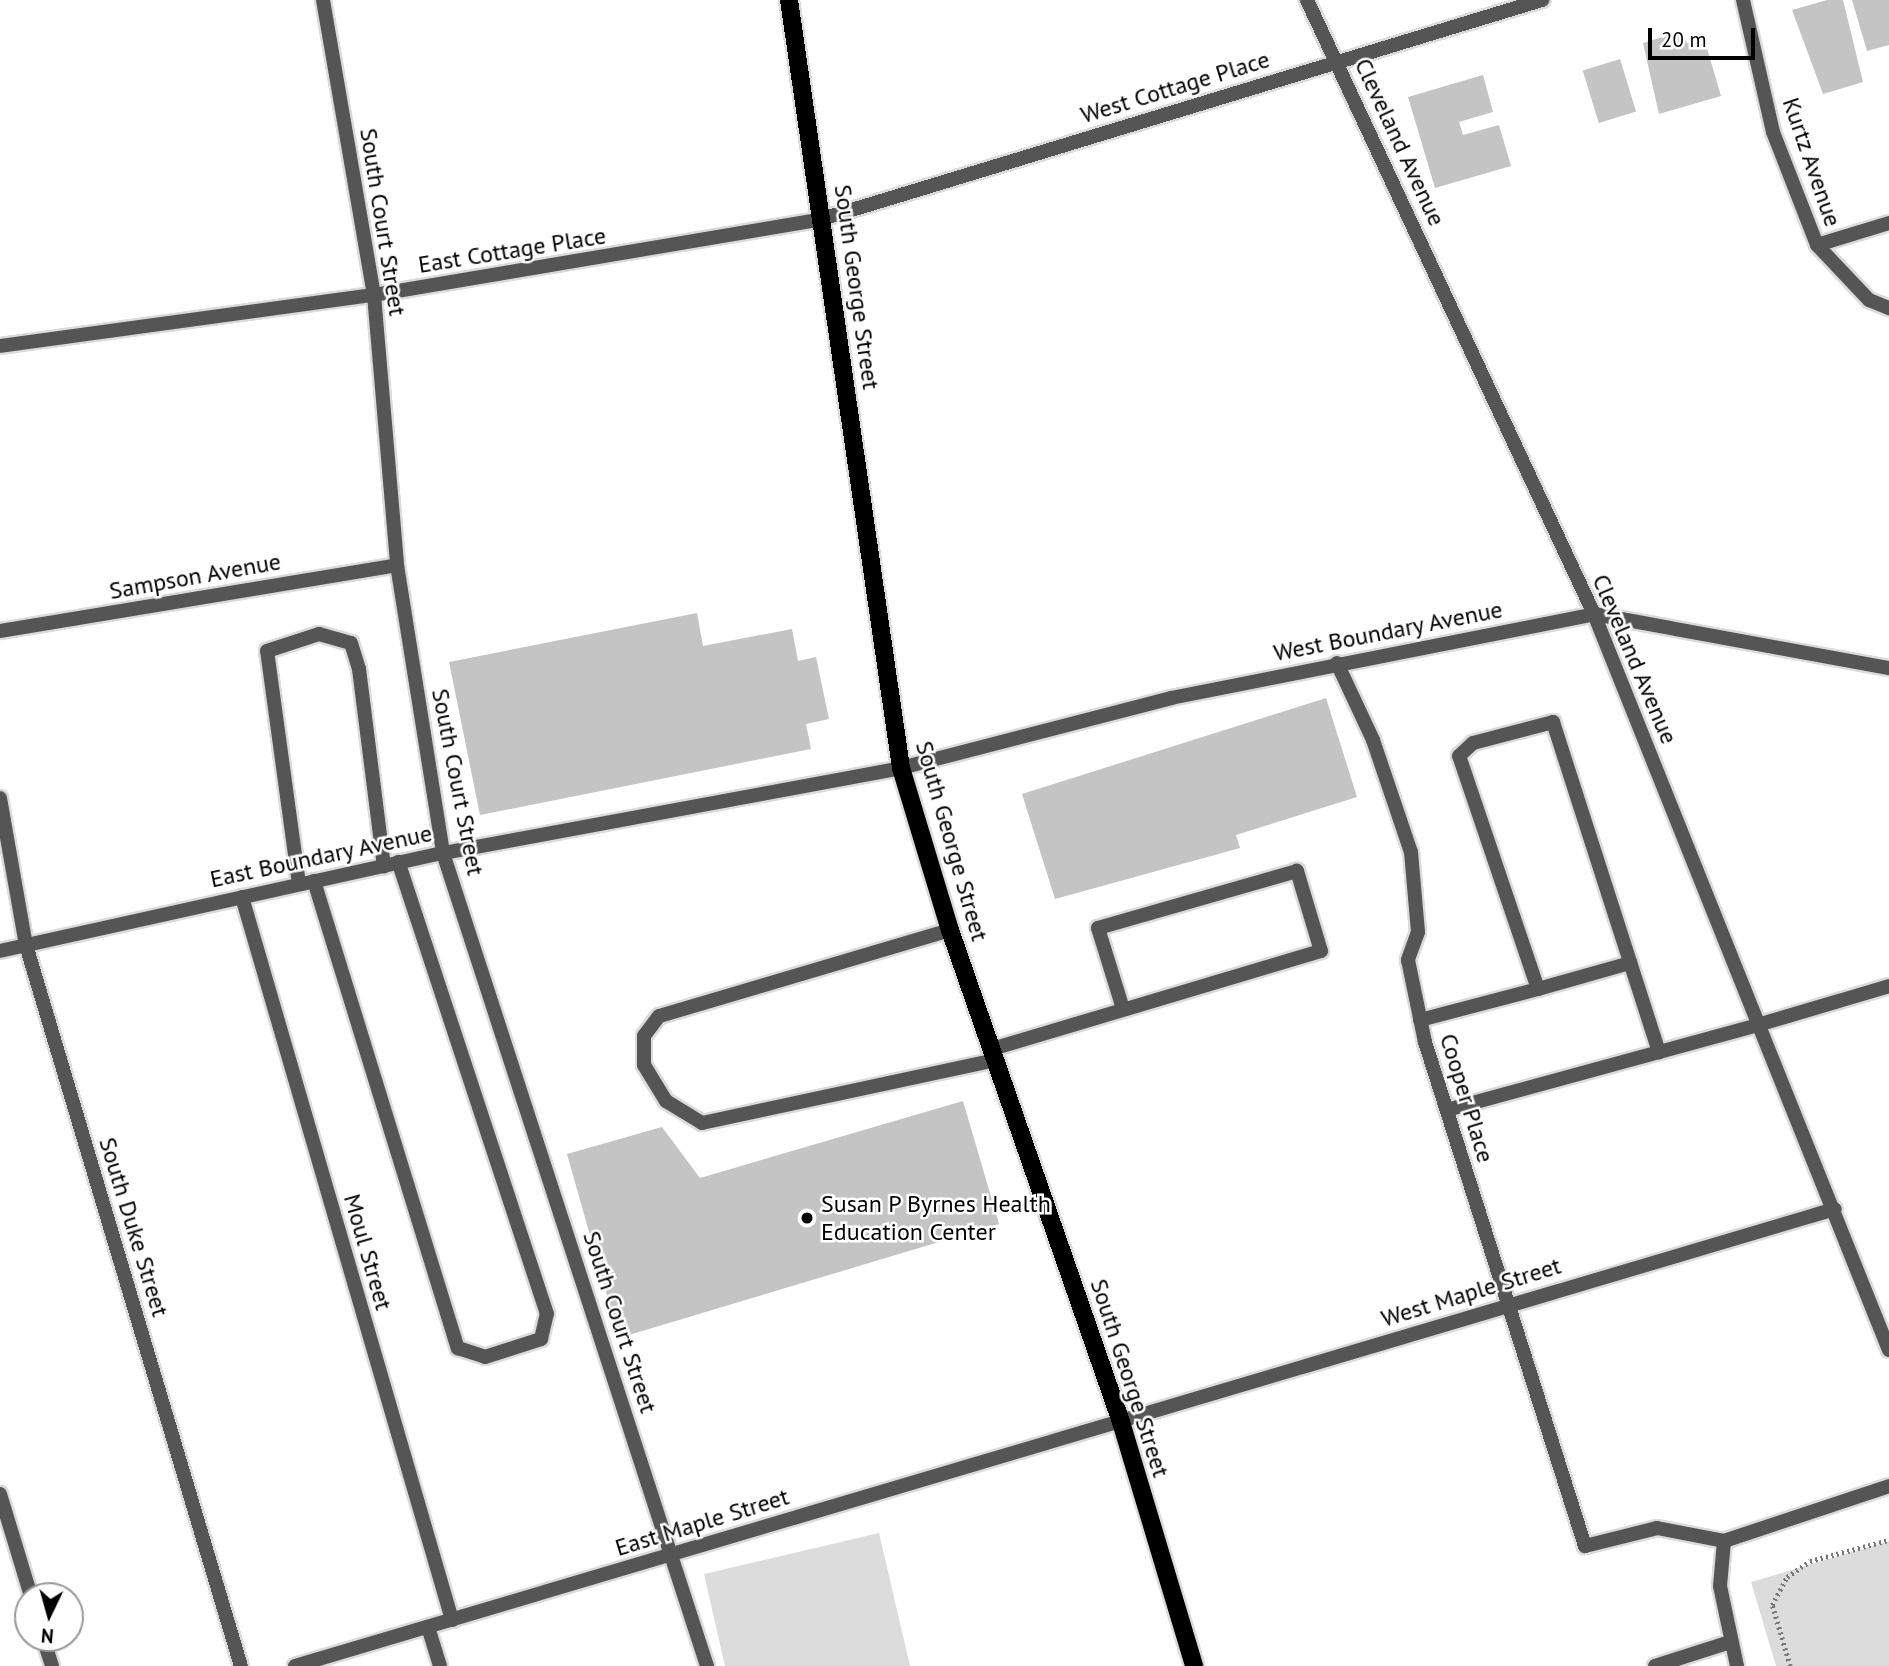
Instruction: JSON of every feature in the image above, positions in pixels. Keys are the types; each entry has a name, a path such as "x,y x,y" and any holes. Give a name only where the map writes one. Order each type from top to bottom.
{"main road":[{"name":"South George Street","path":"789,0 901,768 950,930 1121,1422 1194,1666"}],"street":[{"name":"South Court Street","path":"323,0 374,295 397,565 443,853 707,1666"},
{"name":"Cleveland Avenue","path":"1307,0 1594,614 1761,1024 1889,1350"},
{"name":"West Cottage Place","path":"822,219 1542,0"},
{"name":"Kurtz Avenue","path":"1743,0 1773,132 1817,245 1869,300 1889,308"},
{"name":"East Cottage Place","path":"0,346 374,295 822,219"},
{"path":"1817,245 1889,223"},
{"name":"Sampson Avenue","path":"0,631 397,565"},
{"name":"West Boundary Avenue","path":"901,768 1171,698 1594,614 1889,668"},
{"path":"299,884 267,651 319,634 351,643 359,669 383,866"},
{"name":"Cooper Place","path":"1337,663 1373,740 1410,852 1418,932 1408,960 1420,1020 1506,1304 1585,1546 1657,1528 1724,1541"},
{"path":"1538,989 1466,785 1460,756 1473,743 1553,722 1659,1052"},
{"name":"East Boundary Avenue","path":"0,951 398,862 901,768"},
{"name":"South Duke Street","path":"0,798 26,945 242,1666"},
{"path":"314,881 458,1348 485,1357 541,1339 547,1314 398,862"},
{"path":"950,930 659,1016 644,1036 644,1065 666,1101 702,1124 994,1054 1123,1009 1321,951 1297,871 1098,928 1123,1009"},
{"name":"Moul Street","path":"242,897 452,1620"},
{"path":"1420,1020 1630,963"},
{"path":"1447,1110 1889,986"},
{"name":"West Maple Street","path":"1121,1422 1506,1304 1835,1209"},
{"name":"East Maple Street","path":"295,1666 1121,1422"},
{"path":"1737,1666 1720,1586 1724,1541 1889,1486"},
{"path":"0,1494 7,1541 25,1582"},
{"path":"428,1627 440,1666"},
{"path":"1655,1666 1730,1642"}],"path":[{"path":"1790,1666 1772,1605 1787,1577 1810,1560 1889,1540"}],"shaded area":[{"path":"879,1533 910,1666 725,1666 704,1574"},
{"path":"1889,1541 1889,1666 1776,1666 1751,1582"}],"building":[{"path":"1827,0 1843,0 1863,82 1823,94 1792,10"},
{"path":"1852,0 1889,0 1889,45 1867,51"},
{"path":"1683,31 1687,43 1704,38 1721,96 1659,114 1643,43"},
{"path":"1620,59 1636,112 1599,123 1583,70"},
{"path":"1483,75 1493,112 1459,122 1463,135 1499,125 1511,166 1435,188 1408,97"},
{"path":"697,613 703,646 792,629 798,661 816,657 829,719 806,724 811,749 480,815 449,662"},
{"path":"1326,698 1357,797 1236,835 1240,848 1055,899 1022,794"},
{"path":"963,1101 999,1224 619,1338 567,1154 662,1127 700,1178"}],"place":[{"name":"Susan P Byrnes Health Education Center","path":"807,1218"}]}
